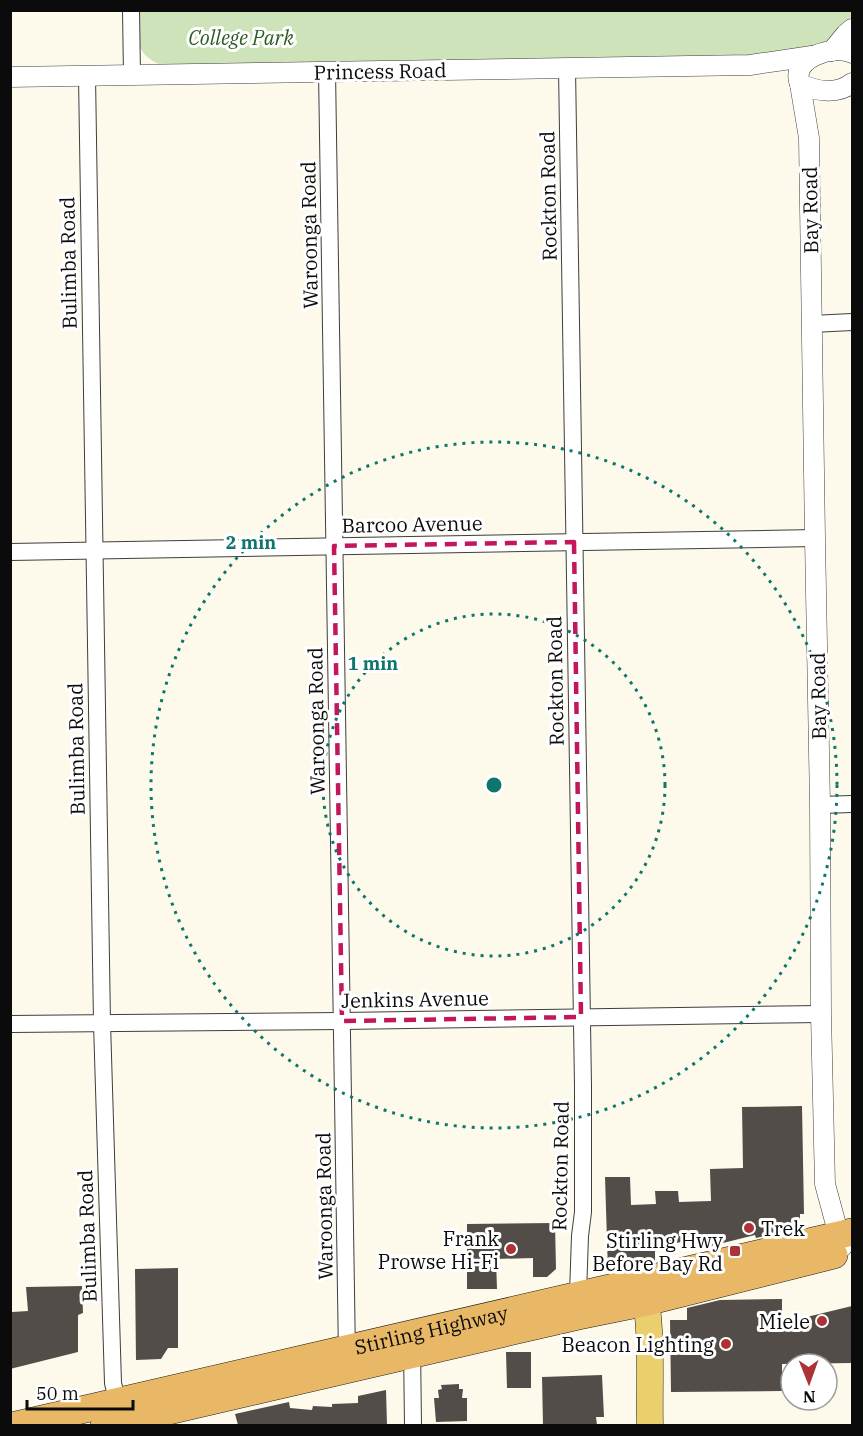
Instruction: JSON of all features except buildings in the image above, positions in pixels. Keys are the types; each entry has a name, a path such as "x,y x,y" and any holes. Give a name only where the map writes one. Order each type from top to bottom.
{"highway":[{"name":"Stirling Highway","path":"412,1343 567,1318 645,1291 847,1242"},
{"name":"Stirling Highway","path":"12,1425 173,1408 412,1343 578,1294 645,1291"}],"main road":[{"path":"645,1291 649,1322 650,1425"}],"street":[{"path":"131,10 132,75"},
{"path":"832,51 852,29"},
{"path":"832,51 852,53"},
{"name":"Princess Road","path":"10,77 750,65 812,57 832,51"},
{"path":"799,81 801,67 812,57"},
{"name":"Princess Road","path":"750,65 799,81 813,89 824,90"},
{"name":"Rockton Road","path":"567,68 583,1086 583,1212 578,1294"},
{"name":"Waroonga Road","path":"327,71 347,1359"},
{"name":"Bulimba Road","path":"87,76 102,1023 114,1416"},
{"name":"Bay Road","path":"799,81 809,138 825,1184 847,1242"},
{"path":"824,90 851,85"},
{"name":"Bay Road","path":"809,138 824,90"},
{"path":"812,324 852,322"},
{"name":"Barcoo Avenue","path":"10,552 815,538"},
{"path":"820,805 852,804"},
{"name":"Jenkins Avenue","path":"10,1024 821,1014"},
{"path":"412,1343 413,1425"}],"highlighted area":[{"path":"574,542 581,1017 342,1021 334,546"}],"green space":[{"name":"College Park","path":"852,10 852,18 826,46 742,57 161,65 141,49 137,29 137,11"}],"place":[{"name":"Trek","path":"749,1228"},
{"name":"Frank Prowse Hi-Fi","path":"511,1249"},
{"name":"Stirling Hwy Before Bay Rd","path":"735,1251"},
{"name":"Miele","path":"822,1321"},
{"name":"Beacon Lighting","path":"726,1344"}]}
